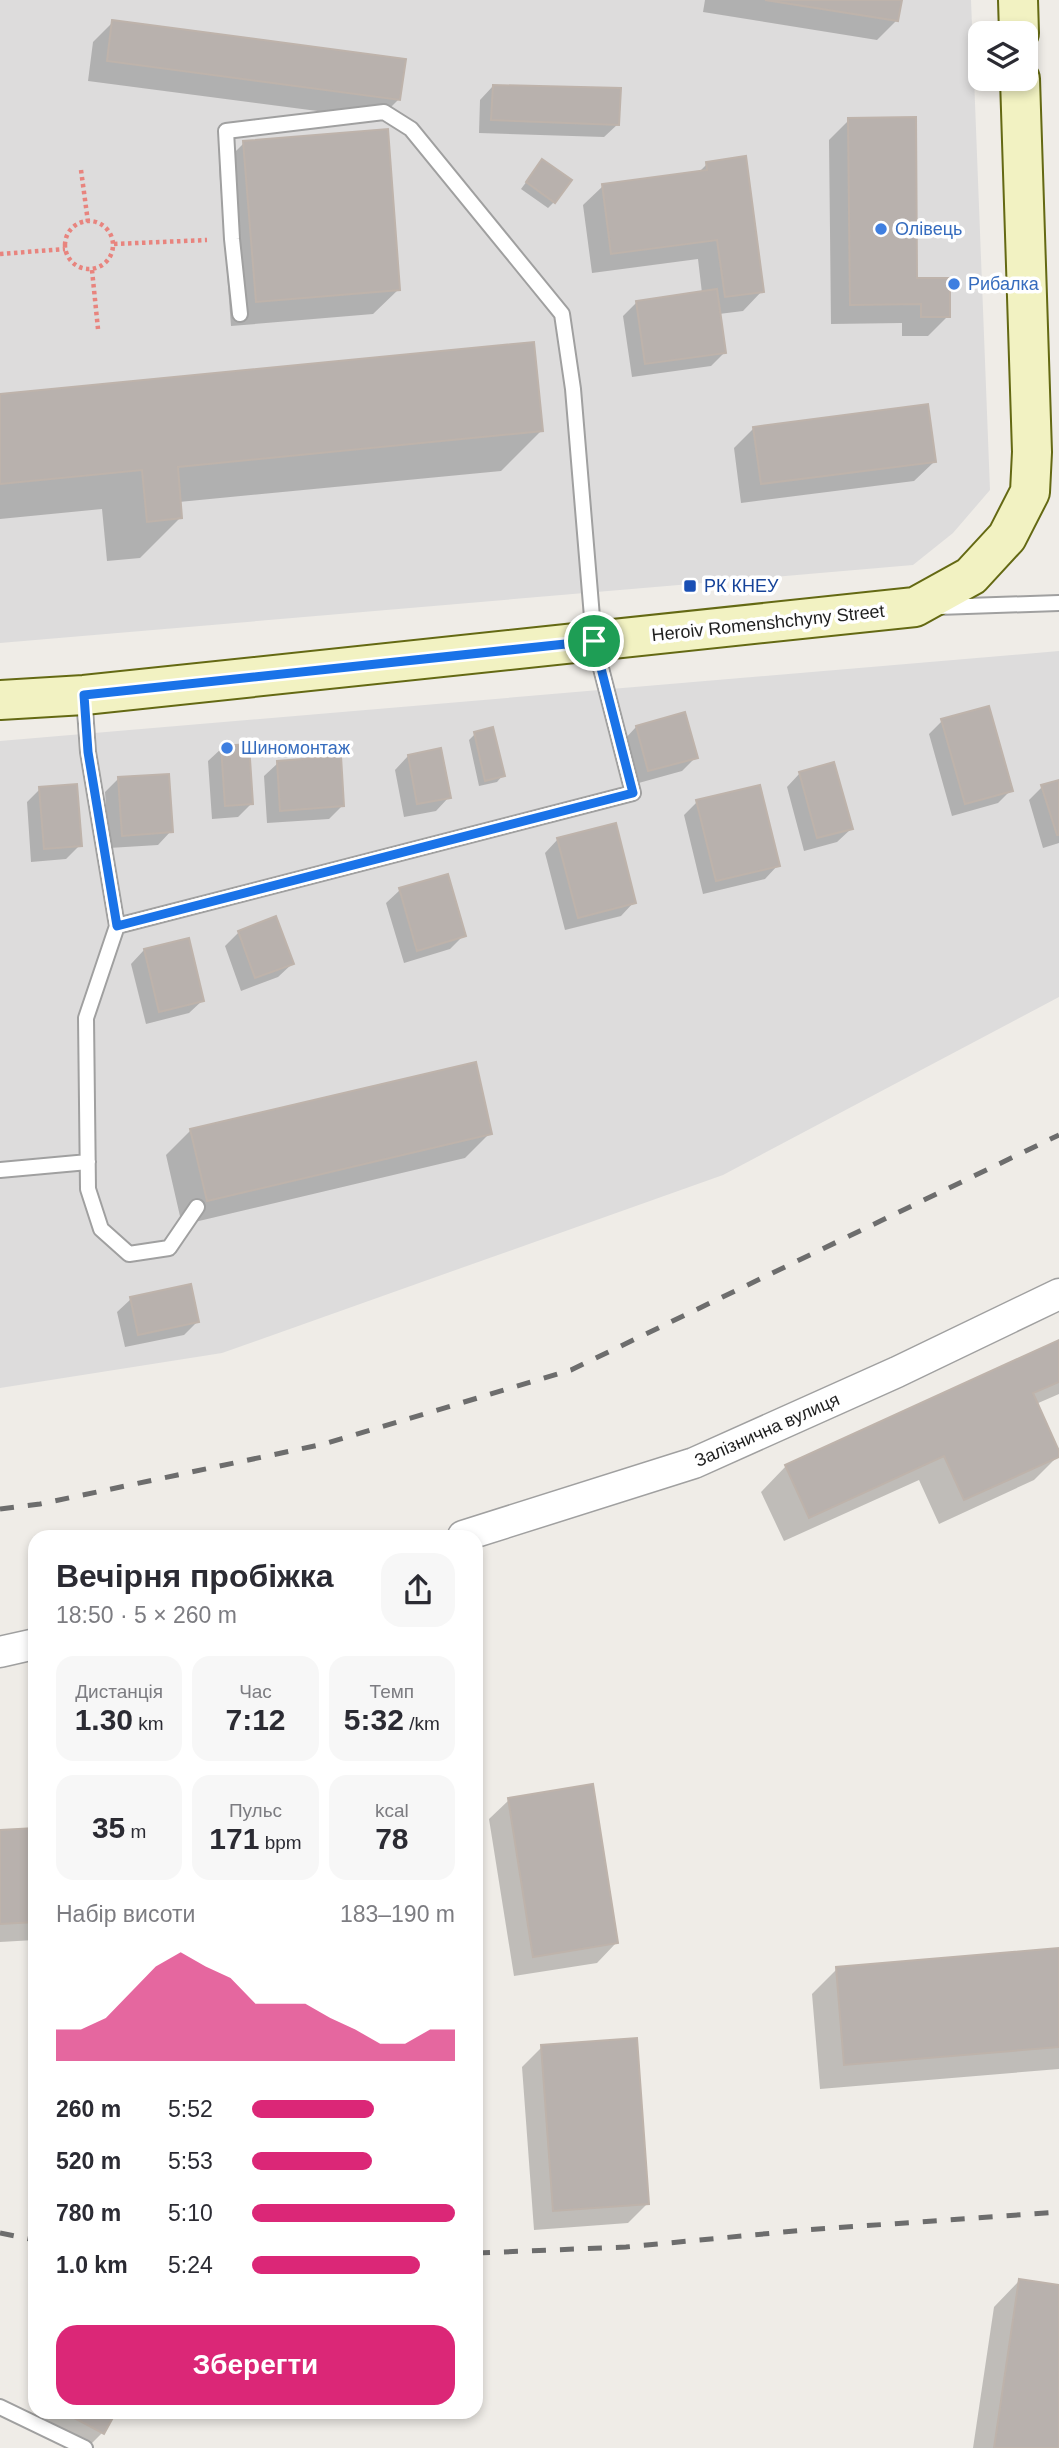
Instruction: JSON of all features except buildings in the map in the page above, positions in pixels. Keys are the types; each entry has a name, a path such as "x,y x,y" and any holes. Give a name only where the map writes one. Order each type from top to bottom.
{"street":[{"path":"1018,0 1019,21"},
{"name":"Heroiv Romenshchyny Street","path":"0,700 84,695 915,607 971,576 1007,537 1030,492 1032,452 1020,91"},
{"name":"Залізнична вулиця","path":"482,1530 694,1463 897,1372 1059,1294"},
{"path":"0,1652 28,1646"}],"lane":[{"path":"117,926 633,793 594,641 573,389 562,314 411,130 384,113 226,131 232,239 240,314"},
{"path":"915,607 1059,603"},
{"path":"84,695 88,752 117,926 86,1018 88,1189 101,1229 130,1254 170,1248 197,1207"},
{"path":"0,1170 88,1162"},
{"path":"0,2407 85,2448"}],"path":[{"path":"81,170 88,222"},
{"path":"81,222 88,222 100,224 108,230 114,244 113,254 107,263 92,270 77,267 69,260 65,249 65,239 71,230 81,222"},
{"path":"114,244 232,239"},
{"path":"0,254 65,249"},
{"path":"92,270 98,329"}],"shaded area":[{"path":"0,0 971,0 972,21 968,21 968,91 975,91 990,490 953,533 913,565 0,643"},
{"path":"1059,651 1059,997 723,1175 222,1353 0,1388 0,741"}],"railway":[{"path":"0,1509 40,1504 324,1444 571,1370 1059,1135"},
{"path":"483,2253 626,2247 805,2230 1059,2212"},
{"path":"0,2233 28,2239"}],"place":[{"name":"Олівець","path":"881,229"},
{"name":"Рибалка","path":"954,284"},
{"name":"РК КНЕУ","path":"690,586"},
{"name":"Шиномонтаж","path":"227,748"}],"route":[{"path":"594,641 633,793 117,926 88,752 84,695 594,641"}]}
